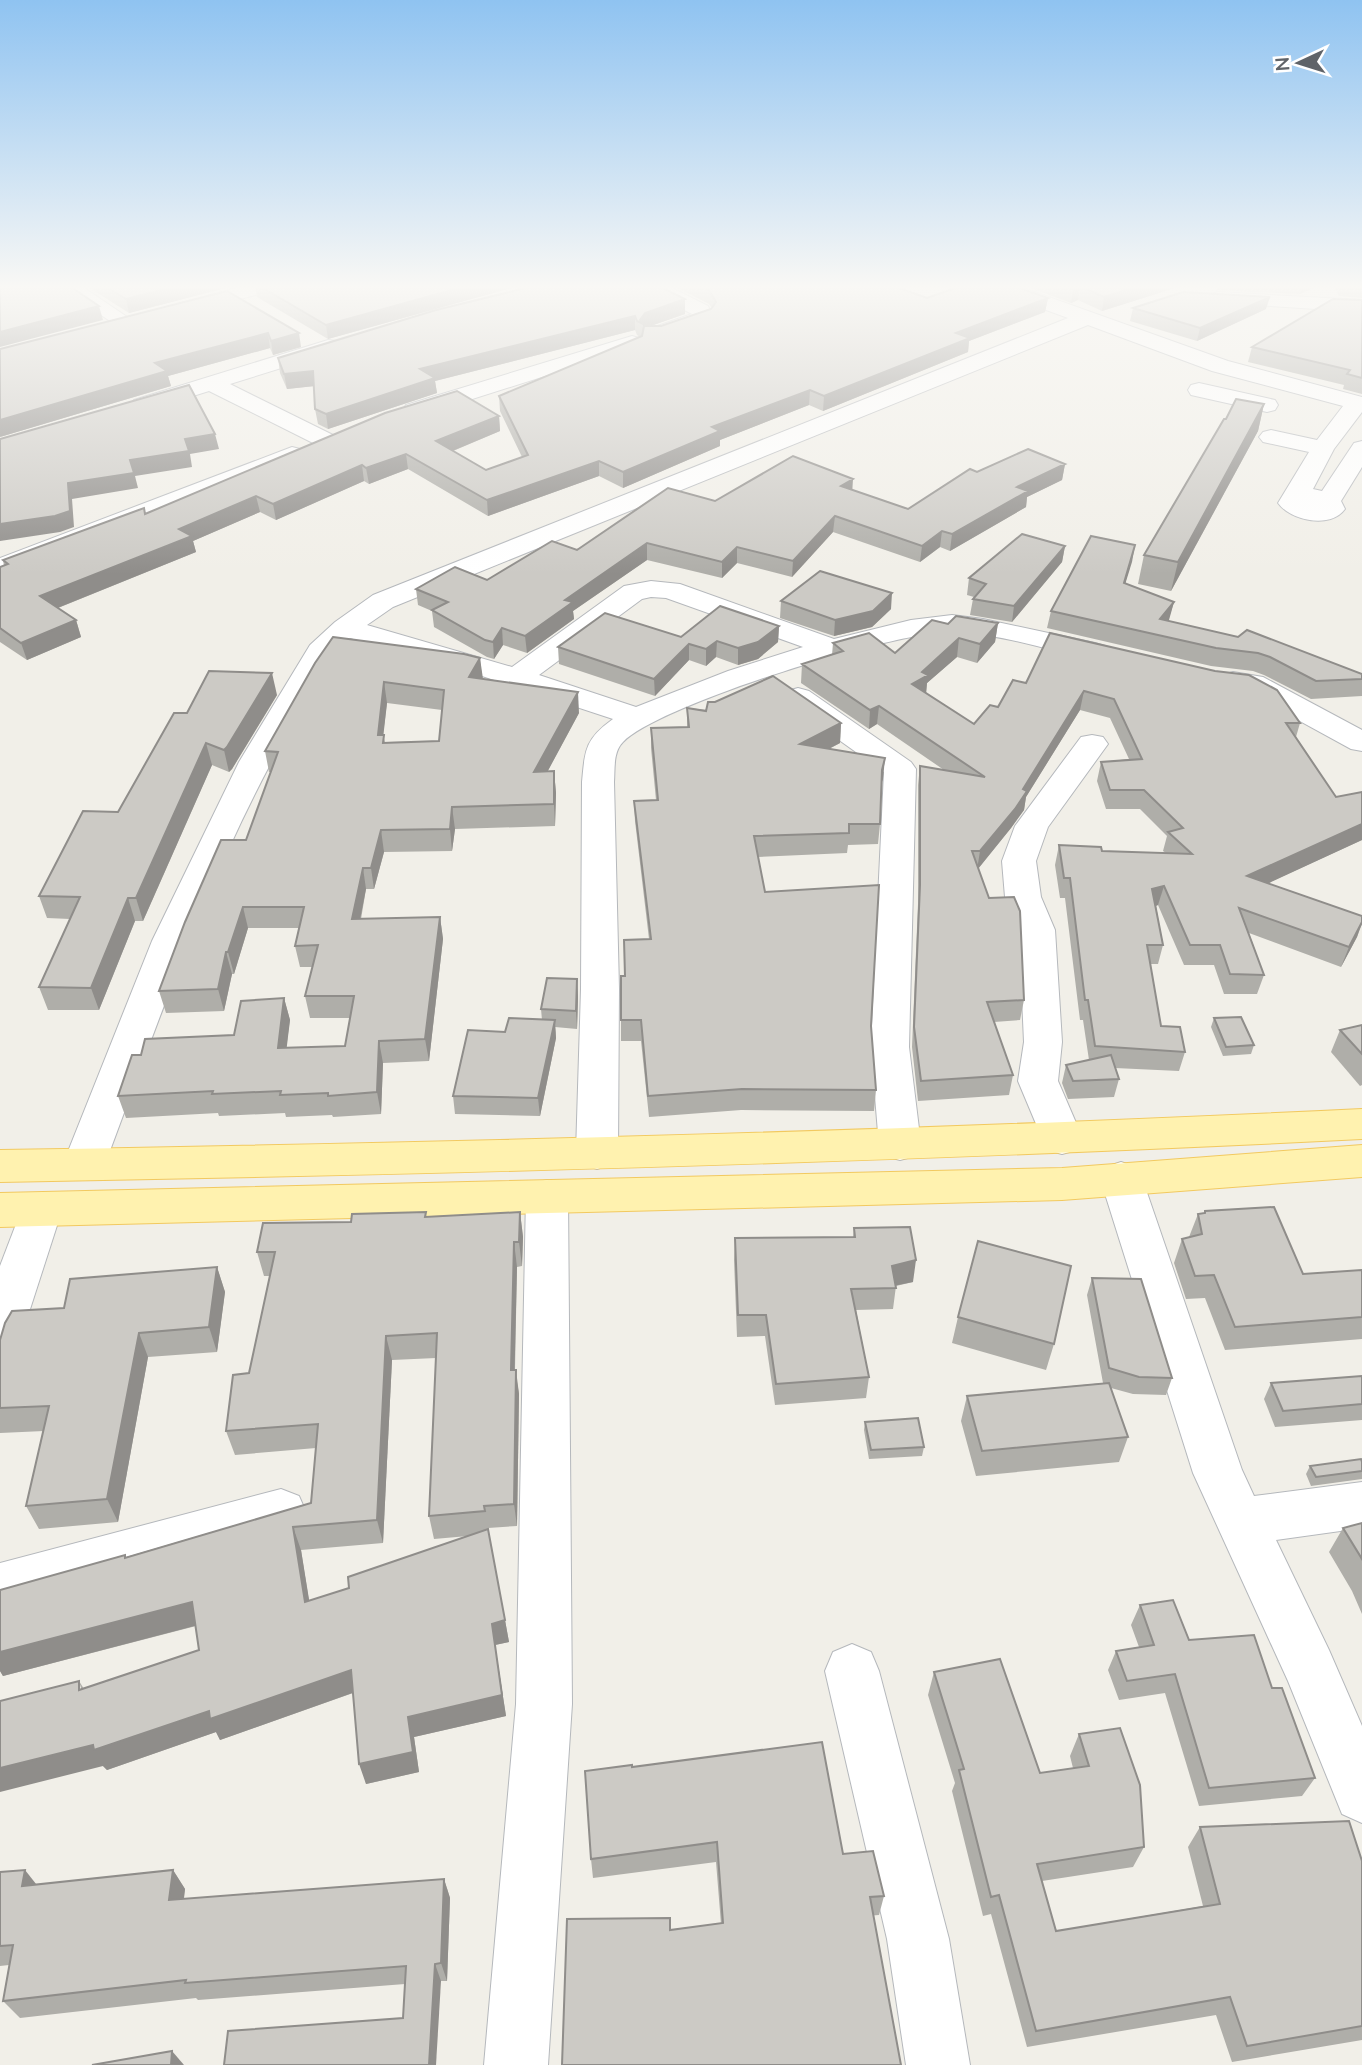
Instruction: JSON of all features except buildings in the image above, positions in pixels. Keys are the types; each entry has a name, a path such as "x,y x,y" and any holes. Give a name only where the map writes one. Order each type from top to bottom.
{"main road":[{"path":"0,1166 480,1158 1062,1139 1362,1124"},
{"path":"20,1210 1049,1185 1362,1161"}],"street":[{"path":"120,411 222,381"},
{"path":"394,416 505,381"},
{"path":"84,1164 170,941 255,762 320,651 345,628 383,601 937,381"},
{"path":"1278,381 1360,403"},
{"path":"0,567 338,437 214,384"},
{"path":"1199,390 1292,411"},
{"path":"1360,403 1341,422 1296,496 1312,496 1328,501 1362,448"},
{"path":"1316,416 1341,422"},
{"path":"1271,437 1323,449"},
{"path":"516,678 625,597 634,592 651,589 670,590 832,648"},
{"path":"597,1153 600,989 597,782 601,748 614,733 637,717 759,670 911,628 952,623 983,627 1119,657"},
{"path":"345,628 637,717"},
{"path":"759,670 887,760 902,774 898,790 897,904 890,1047 900,1145"},
{"path":"1210,678 1252,683 1362,741"},
{"path":"1062,1139 1038,1081 1043,1042 1037,930 1023,897 1019,861 1032,826 1092,744"},
{"path":"1121,1178 1218,1473 1310,1669 1362,1794"},
{"path":"516,2065 544,1704 547,1196"},
{"path":"0,1331 20,1210"},
{"path":"1239,1521 1362,1505"},
{"path":"0,1588 281,1512"},
{"path":"852,1671 918,1940 938,2065"}]}
